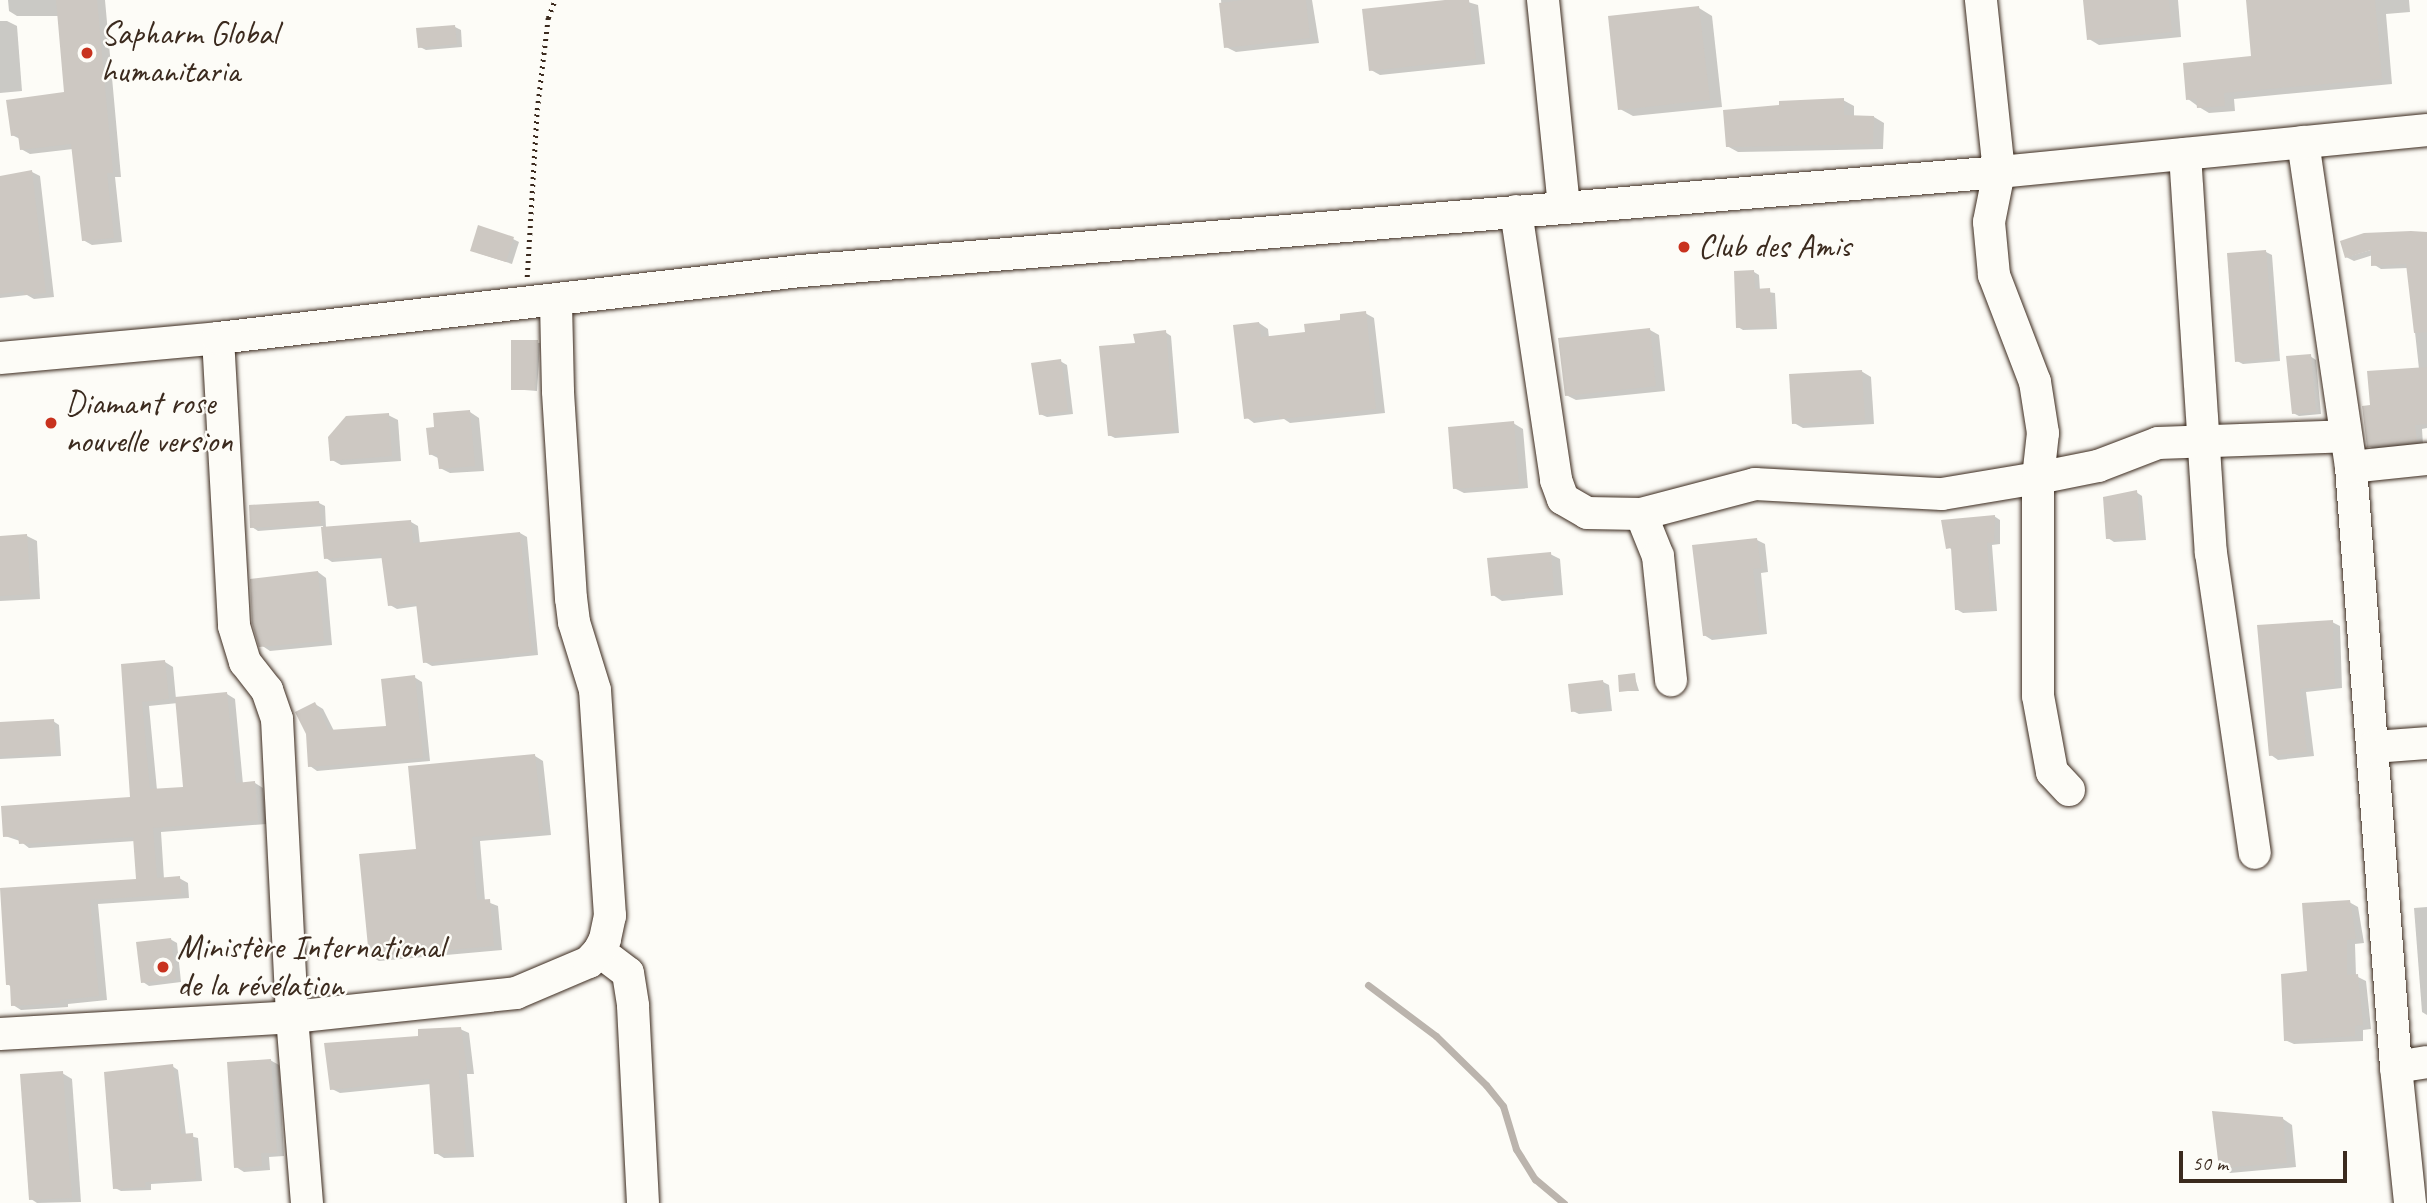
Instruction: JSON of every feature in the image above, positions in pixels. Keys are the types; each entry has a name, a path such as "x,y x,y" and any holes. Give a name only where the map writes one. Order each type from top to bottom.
{"street":[{"path":"1543,0 1564,207"},
{"path":"1981,0 1999,172 1989,222 1994,275 2035,382 2043,433 2038,478 2038,696 2052,772 2069,790"},
{"path":"0,358 218,338 541,303 801,271 1999,172 2427,130"},
{"path":"2303,142 2351,467 2396,1067 2410,1203"},
{"path":"2185,154 2211,553 2255,853"},
{"path":"1516,211 1556,480 1563,499 1587,513 1641,514 1755,484 1942,494 2098,466 2158,443 2345,436"},
{"path":"0,1034 292,1017 516,993 589,962 599,951 605,939 610,916 597,762 595,690 574,622 570,599 558,391 541,303"},
{"path":"218,338 234,626 245,662 267,690 277,719 292,1017 307,1203"},
{"path":"2351,467 2427,458"},
{"path":"1641,514 1658,556 1671,680"},
{"path":"2373,747 2427,743"},
{"path":"599,951 628,973 633,1006 643,1203"},
{"path":"2396,1067 2427,1062"}],"path":[{"path":"541,303 537,110 548,18 555,0"}],"building":[{"path":"56,0 97,0 113,173 107,173 114,238 82,241 71,144 20,150 18,135 11,136 6,100 64,92"},
{"path":"1244,0 1306,0 1310,38 1224,48 1219,3"},
{"path":"1469,0 1476,59 1369,71 1362,9"},
{"path":"2083,0 2169,0 2172,32 2087,40"},
{"path":"2246,0 2375,0 2382,79 2224,93 2225,106 2197,108 2196,99 2186,100 2183,63 2251,56"},
{"path":"1699,6 1710,100 1618,110 1608,16"},
{"path":"455,25 457,44 418,48 416,28"},
{"path":"1844,98 1844,115 1874,116 1873,144 1726,147 1723,110 1779,105 1779,101"},
{"path":"32,170 46,293 24,295 24,291 0,294 0,176"},
{"path":"478,225 514,237 506,262 470,251"},
{"path":"2427,232 2427,332 2414,333 2406,264 2371,266 2371,250 2345,258 2340,241 2364,233"},
{"path":"2266,250 2275,358 2235,362 2227,253"},
{"path":"1754,270 1755,289 1770,288 1773,327 1736,328 1734,271"},
{"path":"1366,311 1376,409 1279,419 1279,415 1244,419 1233,325 1259,322 1261,337 1305,332 1304,324 1340,320 1340,314"},
{"path":"1650,328 1656,386 1565,396 1558,338"},
{"path":"1166,330 1174,431 1108,436 1099,346 1135,343 1133,334"},
{"path":"511,340 538,340 535,390 511,390"},
{"path":"2311,354 2316,412 2292,414 2286,356"},
{"path":"1061,359 1068,411 1039,415 1031,363"},
{"path":"2427,367 2427,424 2415,425 2417,442 2367,447 2362,406 2370,405 2367,371"},
{"path":"1862,370 1865,420 1792,424 1789,374"},
{"path":"470,410 475,466 439,469 437,454 429,455 426,428 434,427 433,413"},
{"path":"389,413 392,456 330,461 328,437 346,416"},
{"path":"1514,421 1519,484 1453,489 1448,427"},
{"path":"2137,490 2141,538 2106,539 2103,497"},
{"path":"319,501 321,524 250,528 249,505"},
{"path":"1995,515 1994,542 1987,543 1992,609 1955,610 1951,548 1946,549 1941,520"},
{"path":"411,520 413,543 520,532 532,652 423,663 416,603 388,606 381,554 324,559 321,527"},
{"path":"27,534 31,594 0,596 0,536"},
{"path":"1757,538 1761,568 1753,569 1760,630 1703,636 1692,545"},
{"path":"1551,552 1554,590 1491,596 1487,558"},
{"path":"318,571 324,641 259,647 252,623 250,579"},
{"path":"2333,620 2335,685 2300,689 2307,752 2269,756 2257,625"},
{"path":"165,660 169,699 142,702 150,789 183,787 175,697 227,692 236,783 255,781 258,820 153,828 157,878 180,876 181,894 90,900 99,996 60,1000 60,1003 11,1006 10,985 6,985 0,888 136,879 133,837 19,844 18,836 3,837 1,806 130,797 121,664"},
{"path":"1635,673 1637,690 1619,692 1618,675"},
{"path":"415,675 423,758 308,767 306,734 295,712 315,702 329,730 386,726 381,679"},
{"path":"1603,680 1607,708 1571,712 1568,684"},
{"path":"54,719 56,753 0,756 0,722"},
{"path":"535,754 543,830 472,837 477,900 490,899 494,946 369,957 359,854 416,849 408,766"},
{"path":"2350,900 2356,939 2347,940 2347,975 2358,974 2363,1025 2355,1026 2355,1036 2284,1041 2281,974 2307,971 2302,903"},
{"path":"171,938 176,979 141,983 136,942"},
{"path":"461,1027 467,1070 459,1070 466,1153 434,1154 429,1079 330,1090 324,1043 418,1036 418,1029"},
{"path":"271,1059 277,1153 261,1153 262,1166 234,1168 227,1062"},
{"path":"173,1064 181,1134 193,1133 196,1179 145,1182 146,1187 113,1189 104,1072"},
{"path":"63,1071 72,1198 29,1200 20,1074"},
{"path":"2212,1111 2283,1117 2287,1163 2219,1168"}],"waterway":[{"path":"1368,985 1436,1036 1486,1085 1503,1106 1516,1149 1535,1179 1564,1203"}],"place":[{"name":"Sapharm Global humanitaria","path":"87,53"},
{"name":"Club des Amis","path":"1684,247"},
{"name":"Diamant rose nouvelle version","path":"51,423"},
{"name":"Ministère International de la révélation","path":"163,967"}]}
